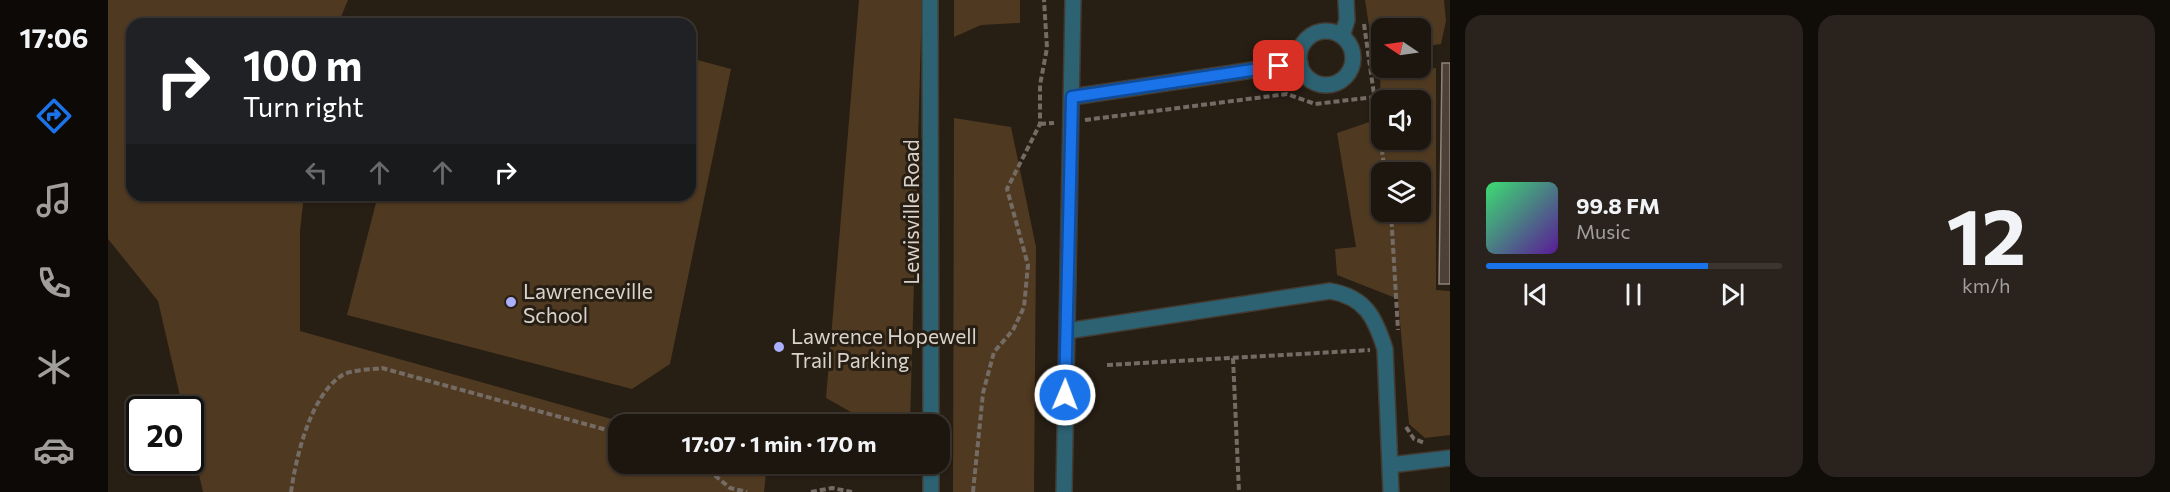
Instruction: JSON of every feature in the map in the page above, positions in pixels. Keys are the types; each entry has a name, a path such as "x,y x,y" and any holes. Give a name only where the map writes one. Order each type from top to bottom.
{"street":[{"name":"Lewisville Road","path":"930,0 931,414"},
{"path":"1064,492 1073,0"},
{"path":"1342,36 1347,20 1346,0"},
{"path":"1324,31 1342,36 1352,50 1352,68 1341,81 1332,85 1315,83 1303,71 1300,63 1303,45 1316,33 1324,31"},
{"path":"1072,97 1300,63"},
{"path":"1066,331 1329,291 1343,293 1368,309 1380,332 1385,349 1391,492"},
{"path":"1390,465 1450,458"},
{"path":"931,474 931,492"}],"path":[{"path":"973,492 983,393 994,352 1014,330 1024,307 1028,265 1007,189 1040,124 1040,84 1047,48 1044,0"},
{"path":"1364,21 1374,90"},
{"path":"1071,122 1287,94 1315,104 1371,97"},
{"path":"1107,365 1385,349"},
{"path":"1233,358 1239,492"},
{"path":"291,492 295,464 311,418 325,391 343,374 382,368 608,430"},
{"path":"713,474 730,488 747,492"},
{"path":"810,492 831,488 852,492"}],"shaded area":[{"path":"108,0 348,0 340,18 126,18 126,201 303,201 300,231 300,331 608,418 608,474 766,474 764,492 203,492 199,474 204,474 204,396 180,396 158,301 108,239"},
{"path":"859,0 922,0 910,414 854,414 826,398"},
{"path":"954,0 1020,0 1020,23 981,25 954,37"},
{"path":"1365,0 1444,0 1446,21 1441,44 1431,46 1431,18 1371,18 1371,39"},
{"path":"696,60 731,69 670,364 632,389 347,315 376,201 696,201"},
{"path":"1431,68 1436,68 1436,290 1450,291 1450,435 1425,438 1409,424 1398,299 1337,275 1335,249 1356,247 1337,133 1371,121 1371,150 1431,150 1431,90 1380,90 1380,78 1431,78"},
{"path":"954,118 1011,127 1036,247 1034,492 953,492"}],"building":[{"path":"1442,63 1450,63 1450,284 1439,284"}],"place":[{"name":"Lawrenceville School","path":"511,302"},
{"name":"Lawrence Hopewell Trail Parking","path":"779,347"}],"route":[{"path":"1065,395 1072,97 1279,66"}]}
